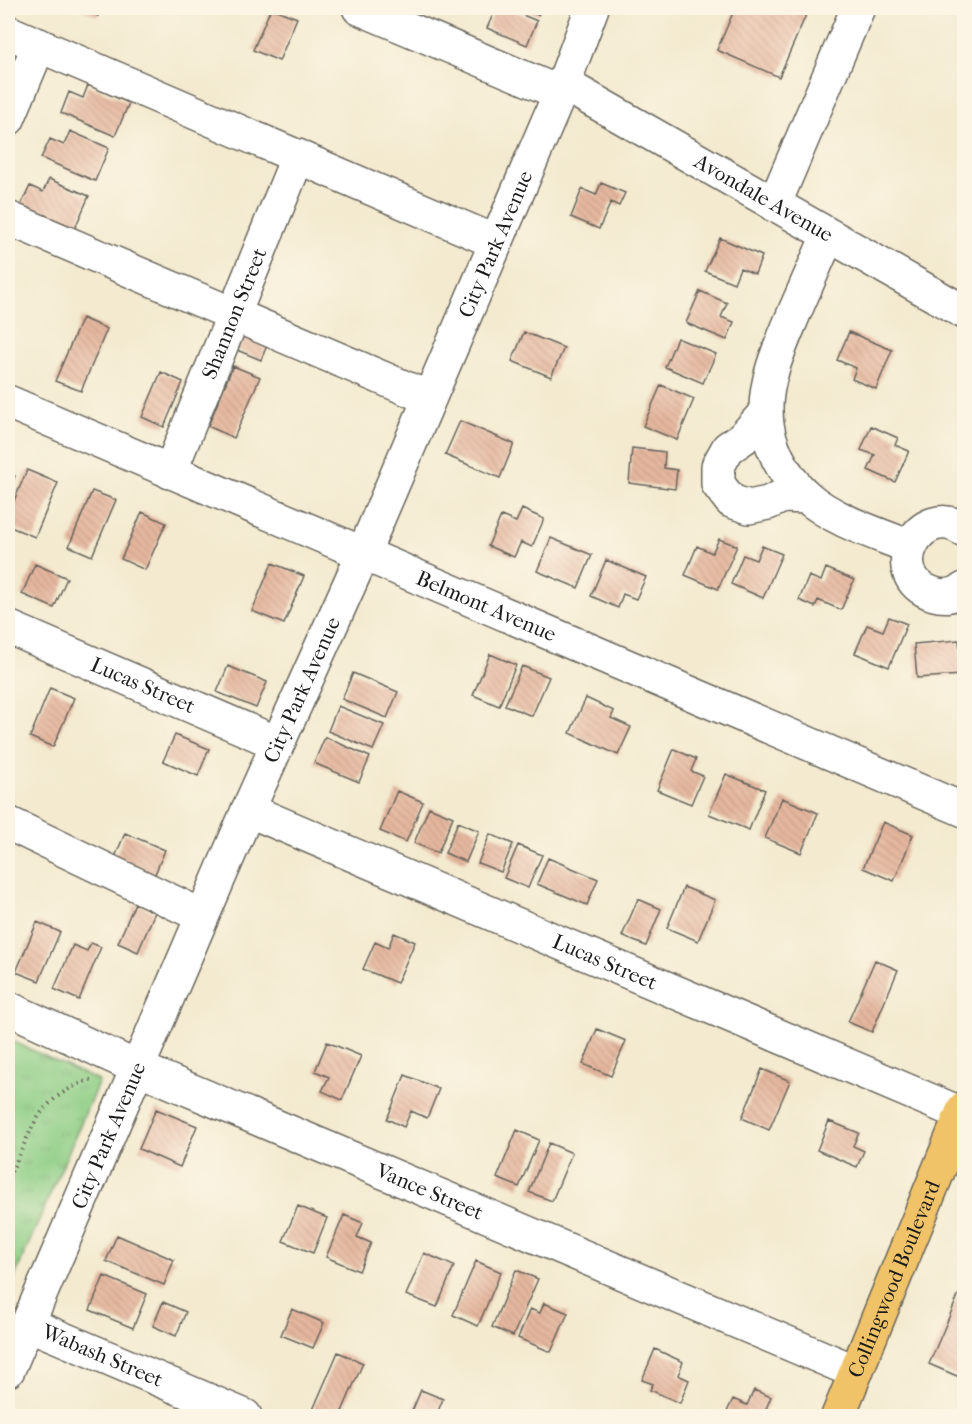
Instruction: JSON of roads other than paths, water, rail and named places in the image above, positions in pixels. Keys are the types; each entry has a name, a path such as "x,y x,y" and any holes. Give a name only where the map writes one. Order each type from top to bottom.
{"main road":[{"name":"Collingwood Boulevard","path":"838,1416 963,1111"}],"street":[{"name":"Avondale Avenue","path":"359,8 562,88 964,312"},
{"name":"City Park Avenue","path":"8,1370 277,743 363,554 562,88 592,8"},
{"path":"774,205 858,8"},
{"path":"8,32 496,242"},
{"path":"8,119 39,45"},
{"name":"Shannon Street","path":"170,472 298,156"},
{"path":"8,218 429,398"},
{"path":"828,236 772,371 766,412 769,434 790,478 807,497 851,522 909,547"},
{"name":"Belmont Avenue","path":"8,402 964,810"},
{"path":"766,412 743,438 728,448 718,466 718,484 731,501 749,507 768,503 783,496 807,497"},
{"path":"964,530 957,525 939,523 927,527 914,537 909,547 907,562 910,574 924,591 941,596 958,594 964,589"},
{"name":"Lucas Street","path":"8,627 277,743"},
{"name":"Lucas Street","path":"248,810 963,1111"},
{"path":"8,823 202,916"},
{"name":"Vance Street","path":"8,1008 138,1068 855,1372"},
{"name":"Wabash Street","path":"28,1324 245,1416"}]}
